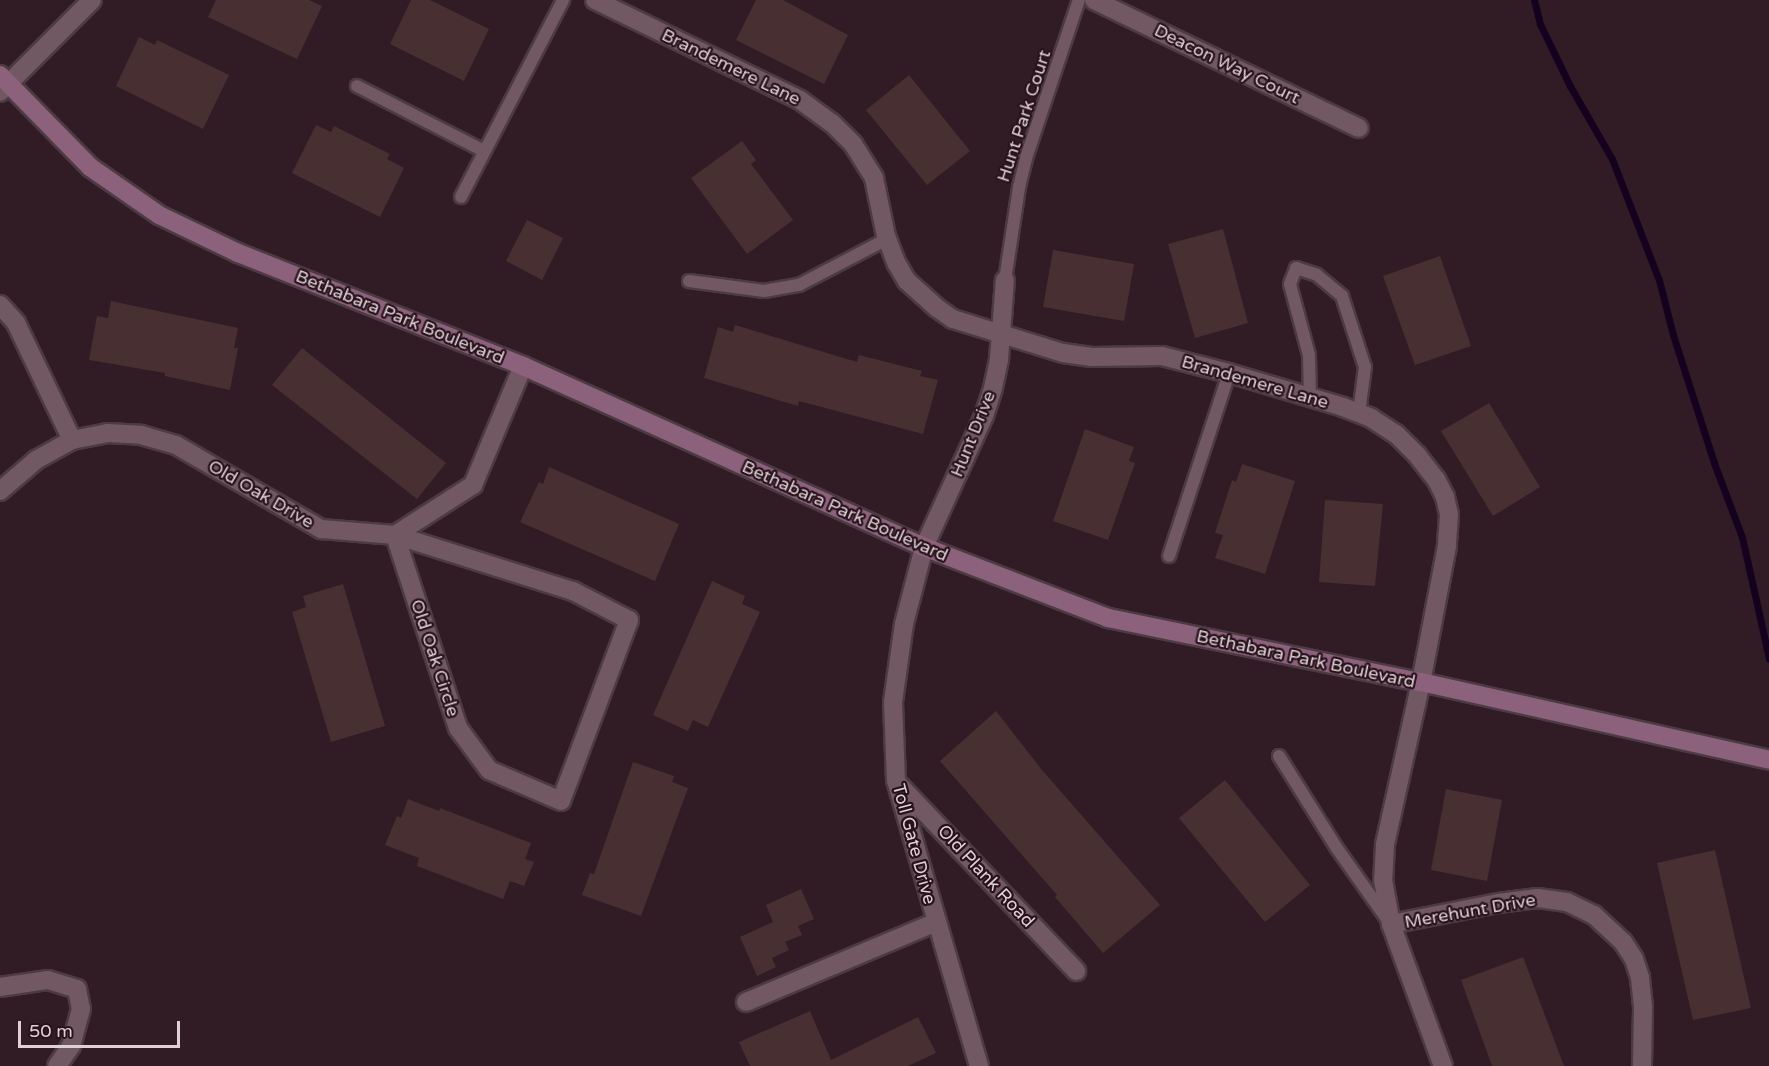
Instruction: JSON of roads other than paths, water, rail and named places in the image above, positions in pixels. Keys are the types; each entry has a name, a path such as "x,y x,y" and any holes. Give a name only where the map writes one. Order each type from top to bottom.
{"street":[{"path":"2,84 92,0"},
{"name":"Brandemere Lane","path":"596,0 800,100 832,123 853,144 874,178 887,239 907,281 953,319 1063,353 1092,357 1162,356 1310,397 1359,413 1396,434 1417,455 1436,479 1447,506 1447,546 1421,682 1385,845 1383,880 1391,924 1443,1066"},
{"name":"Deacon Way Court","path":"1094,0 1359,128"},
{"name":"Bethabara Park Boulevard","path":"2,84 90,167 159,215 238,253 523,366 924,547 1108,618 1421,682 1769,760"},
{"name":"Hunt Drive","path":"924,547 984,416 993,388 1005,280"},
{"path":"0,305 16,323 72,440"},
{"path":"395,534 473,485 523,366"},
{"name":"Old Oak Drive","path":"0,491 36,460 72,440 107,433 141,435 176,445 321,529 395,534"},
{"name":"Old Oak Circle","path":"395,534 573,591 629,620 561,801 489,770 458,728 395,534"},
{"name":"Toll Gate Drive","path":"924,547 904,624 897,663 893,702 896,781 978,1066"},
{"name":"Old Plank Road","path":"896,781 1076,971"},
{"name":"Merehunt Drive","path":"1391,924 1498,903 1538,898 1567,902 1594,915 1623,942 1634,959 1640,978 1643,1008 1642,1066"},
{"path":"746,1002 936,922"},
{"path":"0,987 48,980 77,989 81,1009 71,1046 57,1066"}],"lane":[{"path":"461,197 562,0"},
{"name":"Hunt Park Court","path":"1005,280 1019,186 1026,158 1079,0"},
{"path":"357,86 484,151"},
{"path":"689,281 764,291 799,285 887,239"},
{"path":"1310,397 1309,355 1290,284 1296,268 1317,275 1342,296 1365,367 1359,413"},
{"path":"1169,556 1228,373"},
{"path":"1278,756 1336,847 1391,924"}],"waterway":[{"path":"1534,0 1540,24 1570,86 1612,159 1659,280 1673,335 1714,463 1742,537 1769,659"}]}
